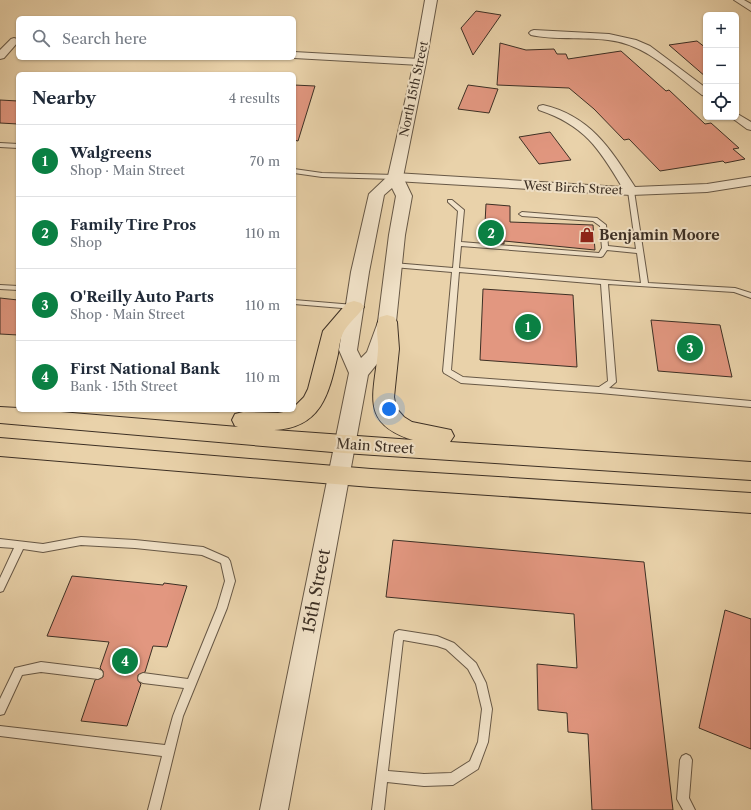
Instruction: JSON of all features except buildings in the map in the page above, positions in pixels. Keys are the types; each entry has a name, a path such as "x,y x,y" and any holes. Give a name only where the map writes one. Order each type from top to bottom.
{"main road":[{"path":"86,421 174,415 270,422 300,416 316,397 333,331 354,307"},
{"path":"387,322 389,349 383,403 388,414 406,430 420,434 541,444 622,461"},
{"name":"Main Street","path":"0,415 86,421 344,444 622,461 751,471"},
{"path":"0,446 339,475 751,503"}],"street":[{"name":"North 15th Street","path":"395,177 420,62 431,0"},
{"path":"738,0 751,8"},
{"path":"534,33 608,37 633,42 646,48 703,91"},
{"path":"0,40 16,41"},
{"path":"0,56 16,41"},
{"path":"296,55 420,62"},
{"path":"543,108 568,117 589,133 604,148 631,191"},
{"path":"739,118 751,127"},
{"path":"359,373 348,350 354,307 377,194 395,177"},
{"name":"West Birch Street","path":"395,177 631,191 707,188 751,181"},
{"name":"15th Street","path":"274,810 359,373 376,354 387,322 397,235 404,196 395,177"}],"lane":[{"path":"0,145 16,146"},
{"path":"296,171 322,175 395,177"},
{"path":"631,191 645,285"},
{"path":"450,201 461,210 447,371 461,380 600,390 751,404"},
{"path":"458,244 601,255 606,248 603,225 595,219 522,214"},
{"path":"606,248 640,251"},
{"path":"393,265 645,285 735,290 751,296"},
{"path":"600,390 612,382 604,282"},
{"path":"0,287 16,288"},
{"path":"296,302 354,307"},
{"path":"0,543 43,548 81,541 135,544 203,551 225,561 230,581 222,608 178,716 154,810"},
{"path":"0,588 20,545"},
{"path":"378,810 382,776 399,635 437,641 450,646 472,666 481,683 487,709 483,742 474,765 453,779 424,780 382,776"},
{"path":"0,710 19,671 41,667 98,674"},
{"path":"142,678 191,684"},
{"path":"0,731 170,751"},
{"path":"686,760 684,799 690,810"}],"place":[{"name":"Family Tire Pros","path":"491,233"},
{"name":"Benjamin Moore","path":"587,235"},
{"name":"Walgreens","path":"528,327"},
{"name":"O'Reilly Auto Parts","path":"690,348"},
{"name":"First National Bank","path":"125,661"}]}
